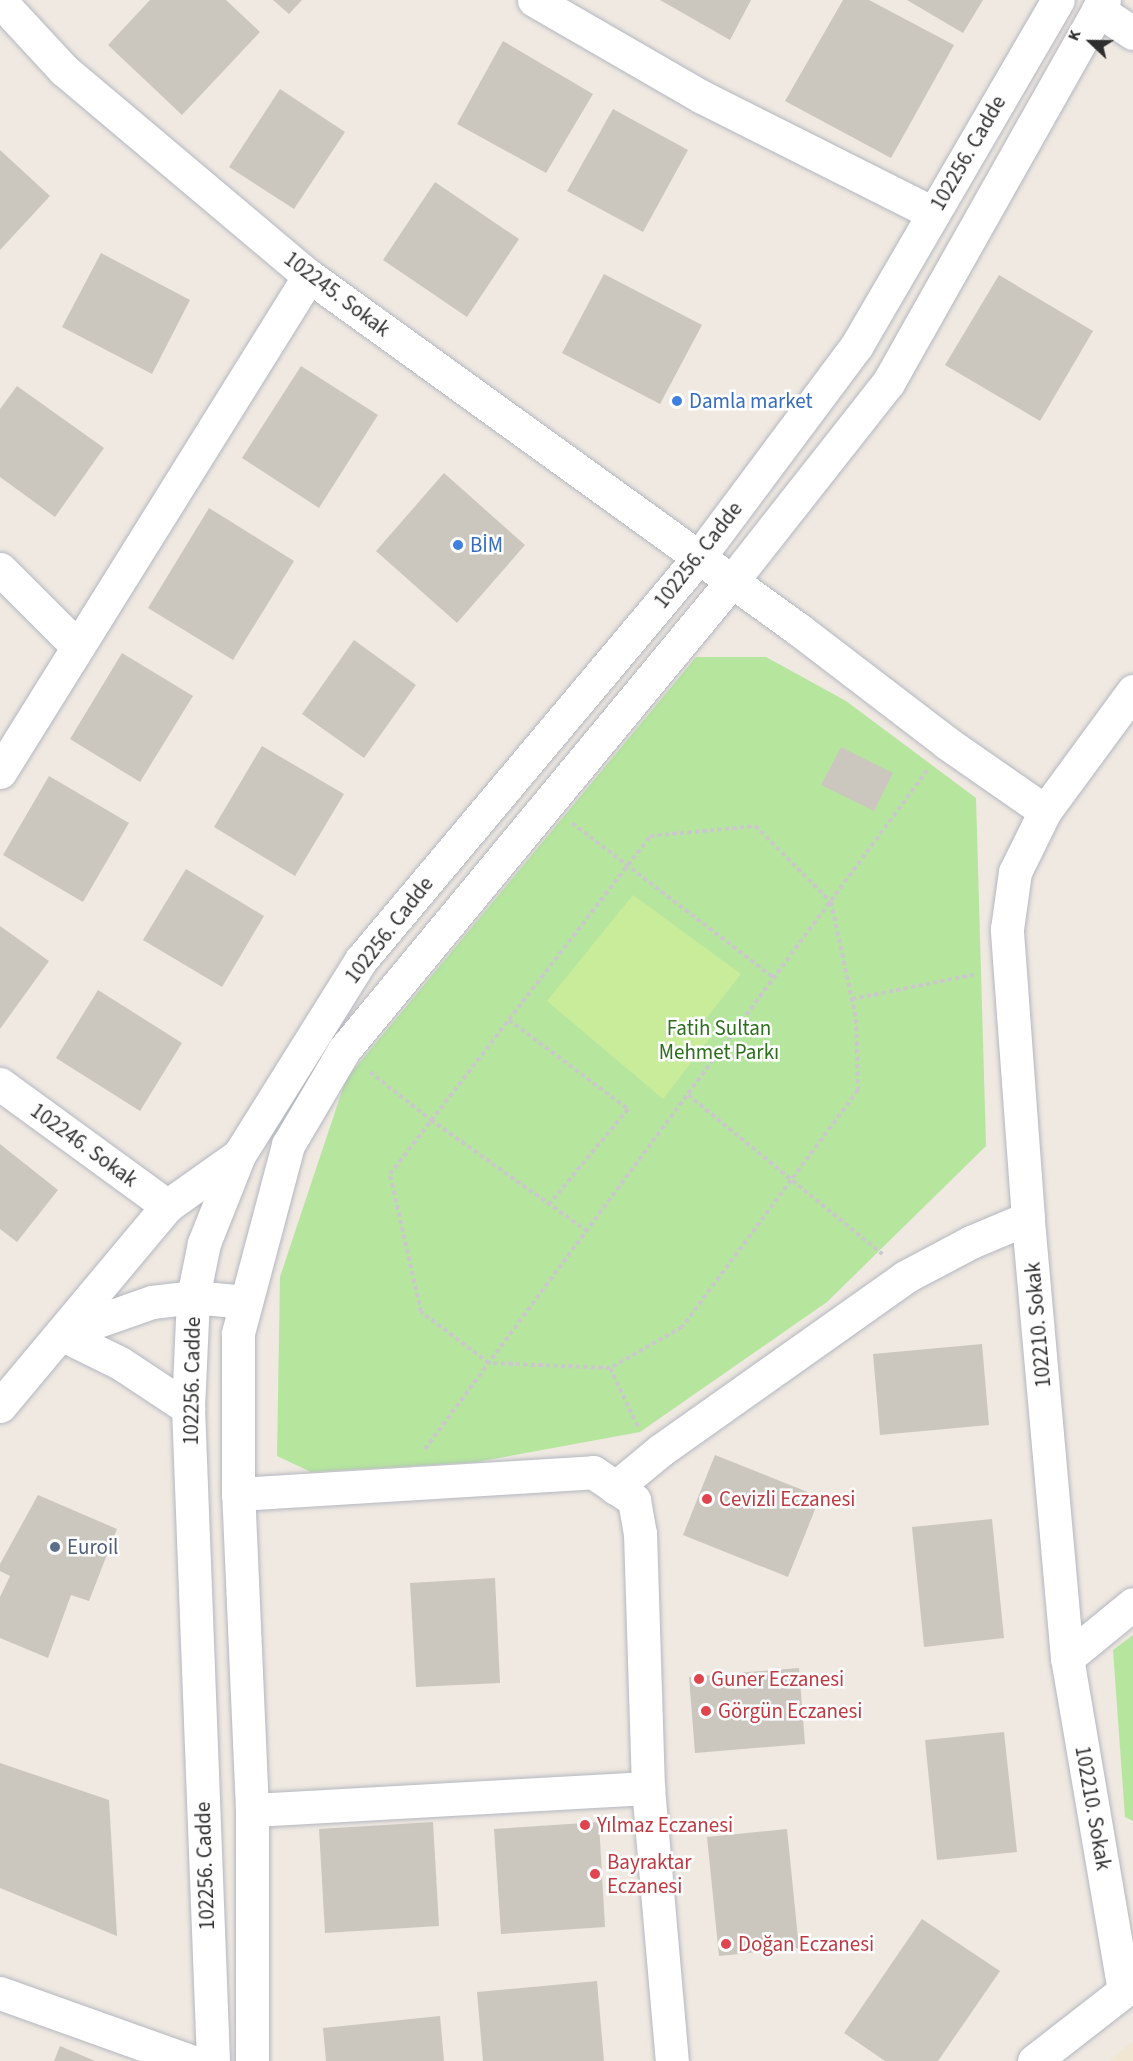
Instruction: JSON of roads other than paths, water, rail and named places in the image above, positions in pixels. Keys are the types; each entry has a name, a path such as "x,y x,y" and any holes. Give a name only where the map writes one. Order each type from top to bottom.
{"street":[{"name":"102256. Cadde","path":"213,2061 188,1408 194,1298 204,1243 239,1155 361,960 699,557 857,345 1058,0"},
{"name":"102245. Sokak","path":"0,1 64,70 309,276 699,557 947,743 1045,811"},
{"path":"553,5 702,97 933,213"},
{"name":"102256. Cadde","path":"252,2061 252,1810 238,1494 238,1333 288,1145 344,1050 732,582 888,382 1101,5"},
{"path":"1101,5 1133,33"},
{"path":"0,772 309,276"},
{"path":"0,569 78,647"},
{"name":"102210. Sokak","path":"1129,1988 1067,1658 1028,1218 1008,968 1007,929 1015,872 1045,811 1133,692"},
{"name":"102246. Sokak","path":"0,1084 167,1206"},
{"path":"0,1406 167,1206 239,1155"},
{"path":"615,1488 661,1450 905,1276 971,1242 1028,1218"},
{"path":"61,1334 153,1302 194,1298 246,1302"},
{"path":"61,1334 120,1363 188,1408"},
{"path":"238,1494 593,1472 634,1500 640,1533 648,1788 672,2061"},
{"path":"1067,1658 1133,1604"},
{"path":"252,1810 648,1788"},
{"path":"1035,2061 1129,1988"},
{"path":"0,1993 190,2061"}],"place":[{"name":"Damla market","path":"677,401"},
{"name":"BİM","path":"458,545"},
{"name":"Cevizli Eczanesi","path":"707,1499"},
{"name":"Euroil","path":"55,1547"},
{"name":"Guner Eczanesi","path":"699,1679"},
{"name":"Görgün Eczanesi","path":"706,1711"},
{"name":"Yılmaz Eczanesi","path":"585,1825"},
{"name":"Bayraktar Eczanesi","path":"595,1874"},
{"name":"Doğan Eczanesi","path":"726,1944"}],"park label":[{"name":"Fatih Sultan Mehmet Parkı","path":"719,1040"}]}
